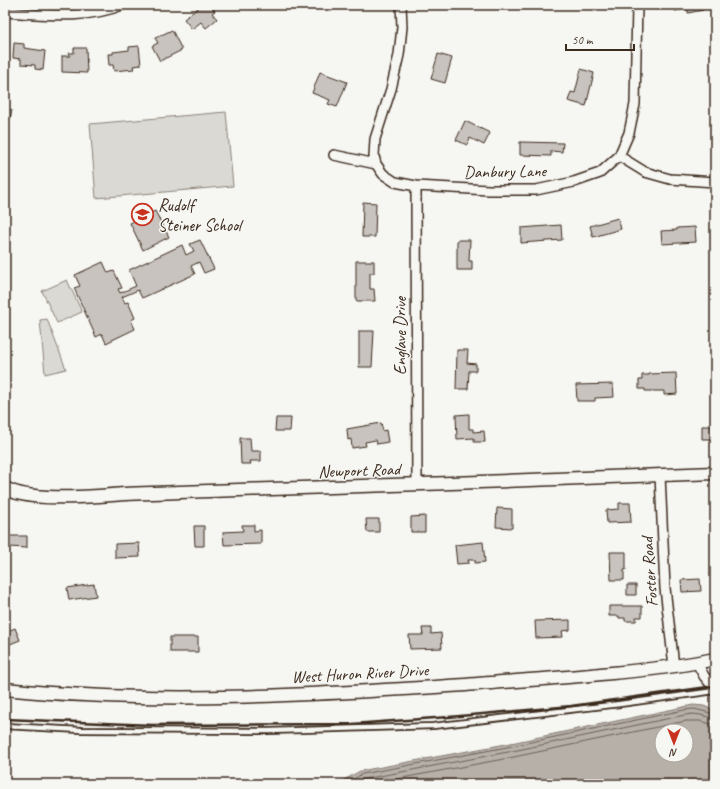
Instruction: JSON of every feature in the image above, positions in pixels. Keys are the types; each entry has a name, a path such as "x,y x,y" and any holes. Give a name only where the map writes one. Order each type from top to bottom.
{"street":[{"path":"5,12 46,15 84,15 112,9 122,5"},
{"path":"334,155 376,164 374,156 375,139 391,89 399,54 402,27 401,5"},
{"name":"Danbury Lane","path":"376,164 383,174 395,182 416,186 489,190 536,190 574,182 600,173 620,156 630,133 635,104 637,5"},
{"path":"620,156 645,172 670,180 715,182"},
{"name":"Englave Drive","path":"416,186 417,485"},
{"name":"Newport Road","path":"5,488 19,494 64,497 715,473"},
{"name":"Foster Road","path":"660,475 665,588 674,666"},
{"name":"West Huron River Drive","path":"5,689 110,696 208,698 418,688 554,678 674,666 715,659"},
{"path":"697,663 704,676 715,690"}],"lane":[{"path":"5,726 81,730 269,731 433,726 620,704 715,690"}],"shaded area":[{"path":"226,112 233,186 96,198 90,124"},
{"path":"67,280 82,312 57,323 42,291"},
{"path":"47,319 66,369 45,374 40,320"}],"water":[{"path":"693,705 704,706 715,711 715,784 337,784 360,771 506,744"}],"building":[{"path":"202,5 210,5 215,11 212,13 217,19 206,28 201,22 192,29 184,19"},
{"path":"674,5 702,5 703,10 688,13 688,9 675,11"},
{"path":"172,30 182,50 160,61 152,46 158,43 155,38"},
{"path":"14,43 24,44 24,48 45,51 43,70 35,69 35,65 21,64 21,59 13,58"},
{"path":"139,46 141,65 133,66 134,69 114,71 113,65 109,65 108,54 129,50 129,47"},
{"path":"74,48 86,48 87,73 62,72 62,56 70,56 69,53 74,53"},
{"path":"438,54 452,58 445,83 431,79"},
{"path":"581,69 594,73 586,106 568,101 571,92 575,93"},
{"path":"320,72 347,82 337,107 328,104 330,100 312,93"},
{"path":"5,109 12,110 10,119 5,118"},
{"path":"465,121 490,133 484,145 470,138 467,145 456,140"},
{"path":"520,142 563,143 562,152 551,151 551,156 520,155"},
{"path":"363,202 376,203 375,237 362,237"},
{"path":"155,211 169,237 143,250 130,223"},
{"path":"618,218 621,229 593,237 590,226"},
{"path":"561,225 562,240 521,243 521,228"},
{"path":"695,227 696,242 662,244 661,231"},
{"path":"200,240 214,269 204,273 199,262 191,266 195,274 142,298 138,290 122,297 125,303 128,302 135,318 131,320 135,329 106,343 102,334 96,337 74,288 80,286 75,275 103,262 108,273 114,271 122,288 118,289 120,293 136,286 129,270 182,245 186,255 194,251 190,244"},
{"path":"457,240 470,240 469,261 472,261 472,270 457,270"},
{"path":"356,261 374,261 374,273 370,273 370,289 374,289 375,301 356,301"},
{"path":"359,331 374,331 372,367 359,367"},
{"path":"457,350 468,350 467,363 476,364 476,371 469,371 468,389 456,389"},
{"path":"676,373 677,394 664,395 664,391 645,391 645,389 639,389 639,380 642,380 642,375"},
{"path":"613,384 614,397 595,398 595,401 577,401 576,385"},
{"path":"469,414 469,429 473,429 473,432 484,431 485,442 474,442 474,438 457,439 456,415"},
{"path":"276,418 291,418 290,431 275,431"},
{"path":"381,423 383,431 386,430 388,442 377,444 376,440 365,442 366,446 352,448 351,439 348,440 347,429"},
{"path":"702,426 715,426 714,439 702,439"},
{"path":"240,438 250,438 251,451 261,451 261,461 250,461 251,464 241,464"},
{"path":"619,503 630,503 631,522 607,523 606,510 619,509"},
{"path":"497,508 512,509 512,528 496,527"},
{"path":"425,516 425,532 411,532 411,517"},
{"path":"366,519 379,519 379,532 367,532"},
{"path":"242,525 254,525 254,531 261,530 261,544 224,545 223,532 243,531"},
{"path":"194,526 204,526 204,546 195,546"},
{"path":"9,536 27,536 27,548 8,547"},
{"path":"483,542 485,562 475,563 475,560 468,560 469,563 457,564 455,545"},
{"path":"139,543 140,557 115,558 115,544"},
{"path":"610,552 626,552 626,570 624,570 624,580 611,580"},
{"path":"700,579 701,591 682,592 681,580"},
{"path":"94,584 96,596 69,600 67,588"},
{"path":"627,585 636,585 636,595 627,595"},
{"path":"609,606 642,606 642,617 636,617 636,621 625,621 625,618 619,618 619,616 609,616"},
{"path":"570,620 570,630 562,631 563,637 536,638 535,621"},
{"path":"15,628 20,640 10,644 9,641 5,643 5,631 6,632"},
{"path":"422,628 431,628 431,634 441,633 442,648 410,649 409,635 423,635"},
{"path":"170,637 198,637 198,652 170,652"}],"railway":[{"path":"5,719 152,725 352,724 571,706 715,686"}],"place":[{"name":"Rudolf Steiner School","path":"142,215"}]}
